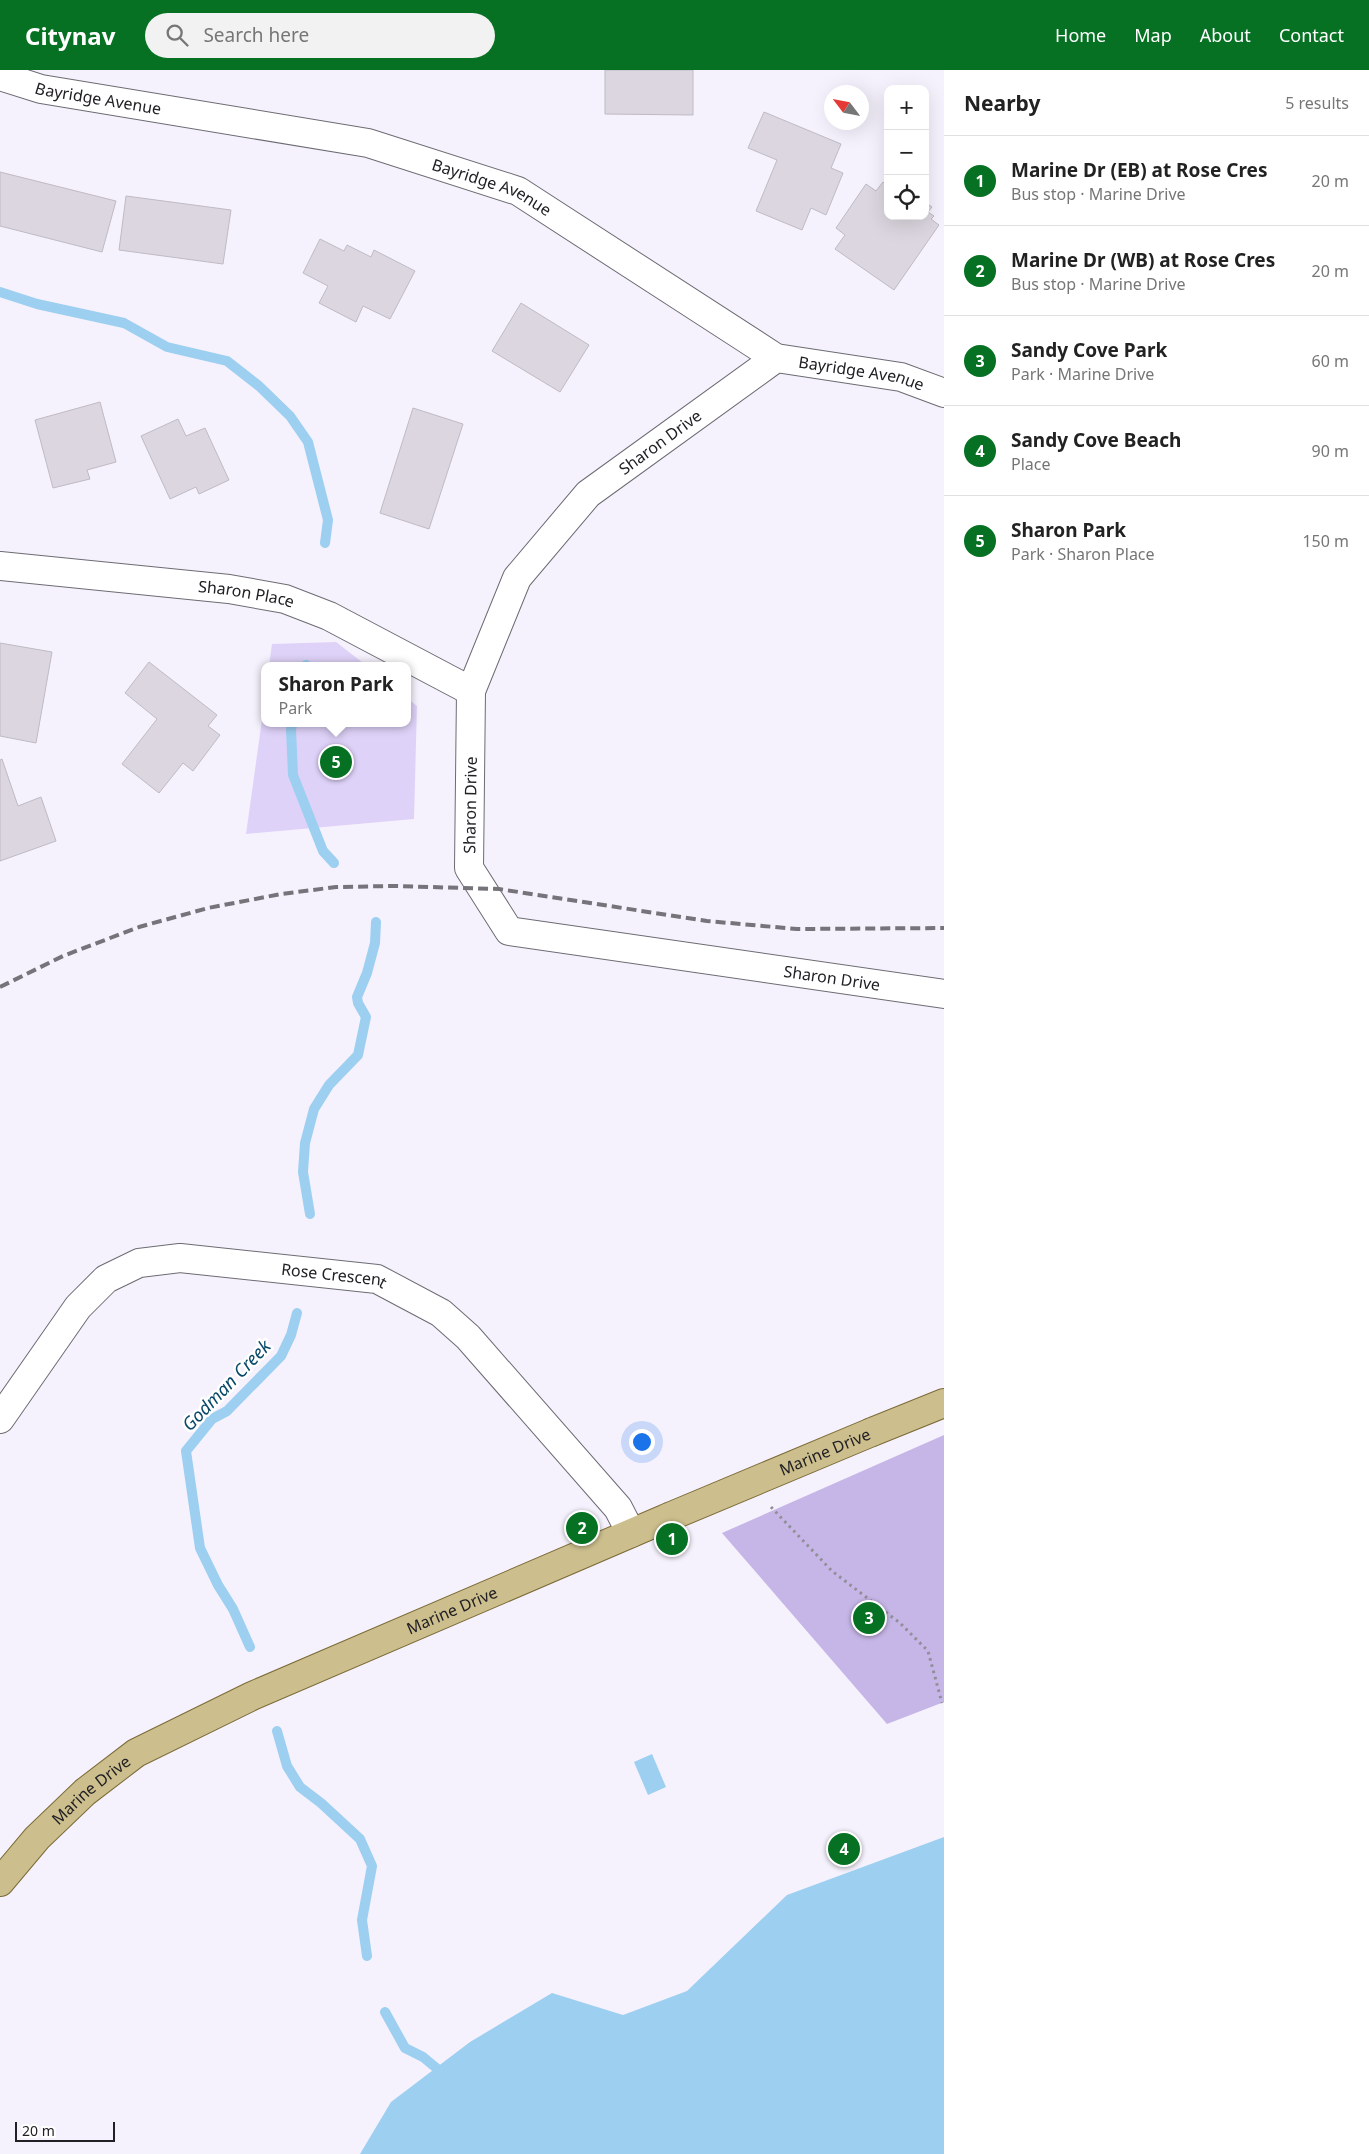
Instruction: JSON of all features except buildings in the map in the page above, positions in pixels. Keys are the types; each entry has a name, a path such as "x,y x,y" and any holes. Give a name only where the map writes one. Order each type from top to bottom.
{"main road":[{"name":"Marine Drive","path":"0,1882 36,1838 85,1792 136,1753 252,1696 669,1517 944,1403"}],"street":[{"name":"Bayridge Avenue","path":"0,76 40,88 368,143 518,191 776,358 901,377 944,393"},
{"name":"Sharon Drive","path":"776,358 588,494 517,578 471,691 469,868 509,932 944,994"},
{"name":"Sharon Place","path":"0,566 229,589 285,599 329,616 471,691"},
{"name":"Rose Crescent","path":"0,1419 78,1306 106,1279 139,1264 180,1258 377,1279 441,1313 468,1337 618,1508 631,1534"}],"path":[{"path":"770,1506 832,1571 900,1623 928,1651 942,1703"}],"shaded area":[{"path":"336,642 362,662 270,662 272,644"},
{"path":"411,701 417,706 414,819 246,834 261,727 411,727"},
{"path":"944,1435 944,1702 887,1724 722,1533"}],"water":[{"path":"652,1754 666,1787 648,1795 634,1762"},
{"path":"944,1837 944,2154 360,2154 391,2102 470,2042 552,1993 623,2015 687,1991 787,1895"}],"waterway":[{"name":"Godman Creek","path":"0,292 37,304 124,323 167,347 227,361 259,386 290,416 308,442 328,520 325,543"},
{"name":"Godman Creek","path":"292,727 293,775 323,851 334,863"},
{"name":"Godman Creek","path":"310,1214 303,1172 305,1143 314,1109 329,1085 358,1055 366,1017 358,1003 357,997 367,973 375,943 376,922"},
{"name":"Godman Creek","path":"250,1647 233,1609 218,1585 200,1548 186,1451 212,1419 227,1411 281,1356 291,1335 297,1313"},
{"name":"Godman Creek","path":"277,1731 287,1766 300,1787 321,1803 360,1839 372,1866 362,1920 367,1956"},
{"name":"Godman Creek","path":"385,2012 405,2048 423,2057 446,2076"}],"railway":[{"path":"0,987 63,956 139,927 208,908 281,894 336,887 395,886 499,889 707,921 797,929 944,928"}],"place":[{"name":"Sharon Park","path":"336,762"},
{"name":"Marine Dr (WB) at Rose Cres","path":"582,1528"},
{"name":"Marine Dr (EB) at Rose Cres","path":"672,1539"},
{"name":"Sandy Cove Park","path":"869,1618"},
{"name":"Sandy Cove Beach","path":"844,1849"}]}
